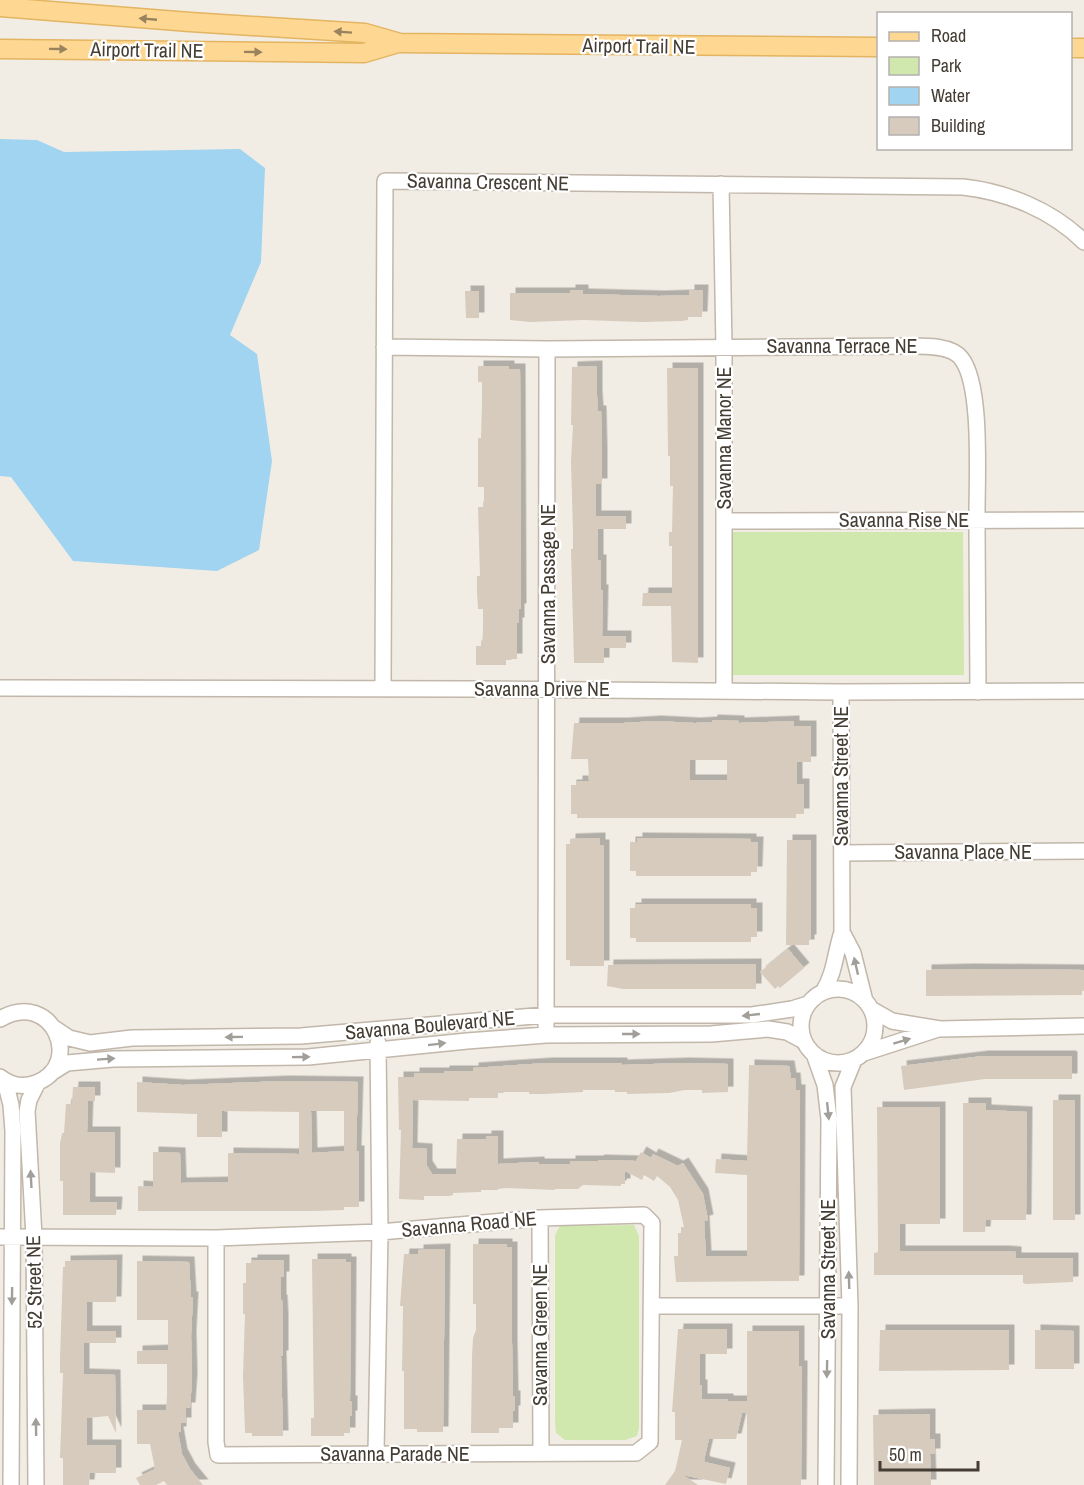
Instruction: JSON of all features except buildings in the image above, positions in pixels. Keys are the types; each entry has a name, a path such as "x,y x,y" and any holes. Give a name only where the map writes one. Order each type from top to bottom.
{"main road":[{"name":"Airport Trail NE","path":"0,7 365,33 400,43 877,48"},
{"name":"Airport Trail NE","path":"0,49 364,53 400,43"}],"street":[{"name":"Savanna Crescent NE","path":"382,689 385,181 942,186 984,189 1039,210 1084,242"},
{"name":"Savanna Manor NE","path":"721,184 724,347 724,691"},
{"name":"Savanna Terrace NE","path":"384,347 548,349 909,346 929,347 956,354 962,359 967,370 974,399 977,434 978,692"},
{"name":"Savanna Passage NE","path":"546,1035 548,349"},
{"name":"Savanna Rise NE","path":"725,520 1084,519"},
{"name":"Savanna Drive NE","path":"0,688 1084,691"},
{"name":"Savanna Street NE","path":"823,992 830,982 836,965 842,932 841,692"},
{"name":"Savanna Place NE","path":"842,853 1084,851"},
{"name":"Savanna Street NE","path":"842,932 853,953 868,1005"},
{"path":"940,1029 843,1063 831,1063 820,1059 804,1041 801,1020 808,1004 823,992 841,989 858,995 868,1005 892,1021 940,1029 1084,1026"},
{"name":"Savanna Boulevard NE","path":"0,1019 21,1011 34,1013 45,1018 54,1028 69,1038 90,1043 132,1038 301,1036 546,1015 735,1016 792,1009 808,1004"},
{"path":"859,1056 871,1043 875,1032 875,1020 868,1005"},
{"name":"52 Street NE","path":"36,1485 34,1237 27,1111 29,1100 60,1056 58,1036 54,1028"},
{"name":"Savanna Boulevard NE","path":"44,1078 67,1064 113,1059 308,1058 546,1035 711,1034 775,1029 787,1032 804,1041"},
{"path":"376,1453 380,1232 377,1031"},
{"name":"Savanna Street NE","path":"814,1054 825,1086 829,1119 826,1485"},
{"name":"Savanna Street NE","path":"849,1485 850,1306 843,1087 859,1056"},
{"path":"2,1079 21,1085 44,1078"},
{"name":"52 Street NE","path":"2,1079 11,1105 13,1131 6,1237 10,1485"},
{"name":"Savanna Road NE","path":"6,1237 216,1238 380,1232 540,1218 644,1215 652,1223 651,1306"},
{"name":"Savanna Green NE","path":"540,1218 541,1453"},
{"name":"Savanna Parade NE","path":"216,1238 216,1442 218,1455 636,1453 650,1442 651,1306"},
{"path":"651,1306 850,1306"}],"green space":[{"path":"733,532 963,532 964,675 733,675"},
{"path":"634,1225 639,1236 639,1428 637,1436 625,1440 565,1440 556,1433 555,1421 555,1235 560,1226"}],"water":[{"path":"0,139 37,140 64,152 240,149 265,168 261,262 230,335 257,354 272,461 259,550 217,571 73,561 11,477 0,476"}]}
